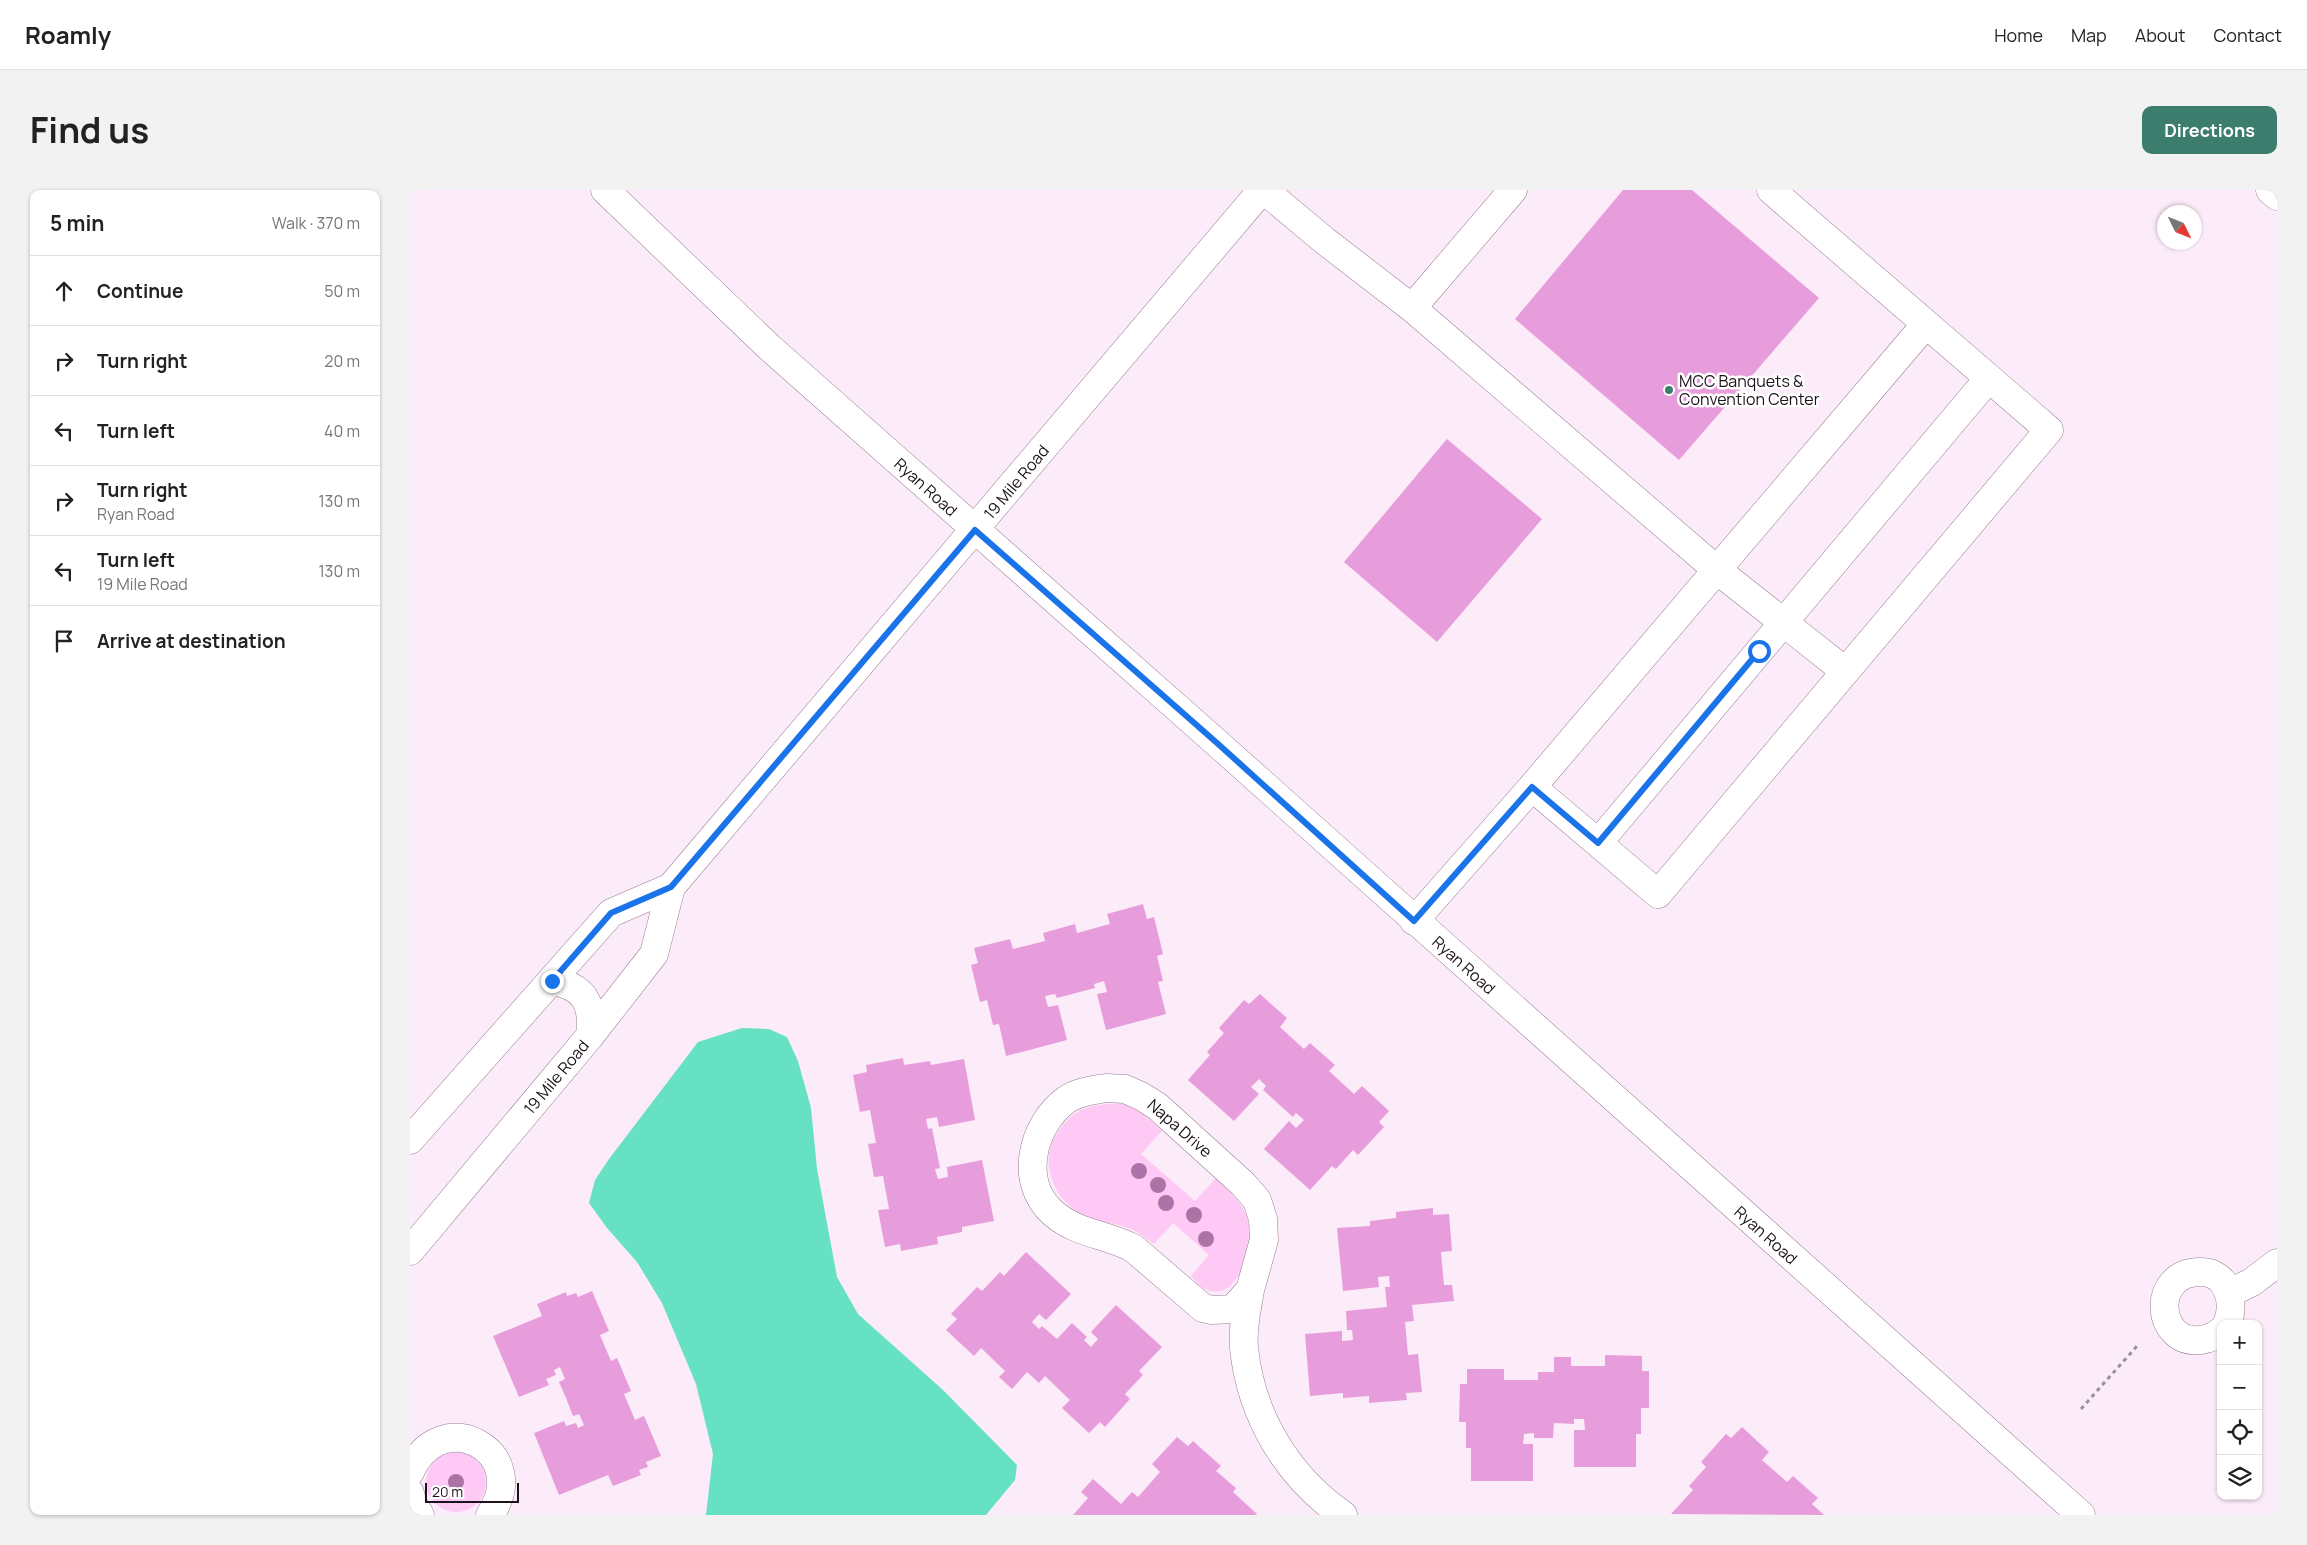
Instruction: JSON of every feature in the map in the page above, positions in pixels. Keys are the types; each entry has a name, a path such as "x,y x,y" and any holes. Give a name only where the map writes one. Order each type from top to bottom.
{"main road":[{"name":"Ryan Road","path":"605,190 769,347 1217,743 2081,1515"},
{"name":"19 Mile Road","path":"410,1140 611,913 671,887 1263,190"},
{"path":"1263,190 1412,308 1717,570 1846,671"},
{"path":"1412,308 1513,190"},
{"path":"1532,787 1658,894 2049,430 1771,190"},
{"path":"2270,190 2277,196"},
{"path":"1414,921 1532,787 1926,324"},
{"path":"1598,843 1989,378"},
{"name":"19 Mile Road","path":"410,1251 590,1036 654,954 671,887"},
{"path":"552,981 576,988 585,997 592,1019 590,1036"},
{"name":"Napa Drive","path":"1244,1347 1203,1308 1133,1248 1119,1241 1070,1226 1052,1212 1043,1200 1036,1183 1034,1148 1041,1129 1052,1114 1067,1099 1086,1092 1106,1088 1125,1089 1141,1096 1157,1106 1243,1184 1257,1200 1263,1219 1264,1240 1245,1316 1244,1347 1257,1406 1272,1440 1290,1465 1332,1512"},
{"path":"2230,1293 2252,1282 2277,1263"},
{"path":"2217,1334 2209,1339 2197,1340 2186,1339 2176,1333 2164,1314 2164,1302 2173,1282 2182,1275 2193,1272 2204,1272 2215,1276 2224,1283 2230,1293 2232,1304 2229,1320"},
{"name":"Napa Drive","path":"1203,1308 1212,1310 1233,1309 1244,1300 1250,1290"},
{"path":"410,1472 416,1458 426,1448 439,1440 454,1437 470,1439 484,1446 494,1457 501,1472 502,1488 498,1503 490,1515"},
{"path":"410,1493 412,1502 420,1515"}],"path":[{"path":"2081,1408 2137,1346"}],"shaded area":[{"path":"742,1028 769,1029 787,1037 798,1061 811,1108 817,1169 837,1277 858,1314 943,1390 1017,1465 1015,1480 986,1515 706,1515 713,1454 696,1384 662,1303 637,1262 607,1228 589,1203 595,1180 609,1159 698,1042"},
{"path":"1121,1103 1140,1111 1162,1131 1141,1154 1195,1201 1216,1178 1244,1211 1249,1227 1246,1254 1236,1280 1227,1288 1217,1292 1205,1289 1191,1276 1209,1255 1173,1223 1154,1244 1129,1228 1094,1220 1078,1213 1065,1202 1055,1188 1049,1167 1049,1153 1052,1143 1062,1126 1069,1118 1083,1109"},
{"path":"450,1452 462,1452 473,1457 481,1465 486,1476 484,1494 473,1507 462,1512 450,1512 439,1507 431,1499 426,1488 426,1476 431,1465 439,1457"}],"building":[{"name":"MCC Banquets & Convention Center","path":"1623,190 1692,190 1819,298 1679,460 1515,319"},
{"path":"1447,439 1542,519 1437,642 1344,562"},
{"path":"1143,904 1147,919 1154,917 1163,954 1157,956 1163,981 1158,982 1166,1014 1106,1030 1097,994 1107,992 1104,981 1094,984 1095,988 1057,998 1055,994 1045,996 1048,1007 1058,1005 1067,1040 1006,1056 999,1024 993,1025 987,1000 980,1002 971,965 978,963 974,948 1010,939 1013,949 1045,941 1043,933 1075,924 1077,933 1110,924 1107,914"},
{"path":"1260,994 1287,1018 1280,1027 1304,1049 1310,1043 1335,1065 1329,1071 1354,1094 1362,1086 1389,1111 1379,1122 1384,1127 1358,1155 1353,1150 1336,1169 1332,1166 1310,1190 1264,1149 1289,1121 1296,1128 1304,1120 1296,1113 1293,1117 1263,1090 1266,1086 1259,1079 1251,1087 1259,1094 1234,1121 1188,1080 1210,1055 1207,1052 1224,1033 1219,1028 1244,1000 1249,1004"},
{"path":"903,1058 904,1065 930,1061 931,1065 964,1059 975,1120 939,1127 937,1117 926,1119 928,1129 932,1128 940,1168 935,1169 938,1179 948,1177 947,1167 982,1160 994,1221 962,1227 962,1232 937,1237 938,1244 901,1251 900,1244 885,1247 878,1210 889,1209 883,1176 874,1177 868,1144 876,1143 870,1110 860,1112 853,1075 867,1072 866,1065"},
{"path":"1433,1208 1433,1215 1449,1214 1452,1251 1441,1252 1444,1285 1452,1285 1454,1301 1412,1305 1414,1321 1405,1322 1408,1355 1418,1354 1422,1392 1406,1393 1407,1400 1369,1403 1369,1396 1343,1398 1343,1393 1310,1396 1305,1334 1342,1331 1342,1341 1353,1340 1352,1330 1347,1330 1346,1311 1387,1307 1385,1287 1390,1287 1389,1276 1378,1277 1379,1287 1343,1291 1337,1228 1370,1226 1370,1221 1396,1218 1396,1212"},
{"path":"1026,1252 1071,1294 1046,1320 1039,1314 1032,1322 1039,1329 1042,1326 1057,1339 1072,1323 1087,1337 1084,1340 1091,1347 1098,1339 1091,1332 1116,1305 1162,1347 1139,1371 1143,1375 1125,1394 1130,1399 1105,1427 1100,1422 1089,1433 1062,1408 1070,1400 1045,1376 1039,1383 1027,1372 1012,1389 999,1377 1005,1371 981,1348 974,1356 946,1330 957,1319 951,1314 977,1287 982,1291 1000,1272 1004,1276"},
{"path":"592,1291 609,1331 600,1335 611,1361 617,1358 631,1391 624,1394 635,1420 644,1416 661,1456 646,1462 648,1467 639,1470 641,1475 613,1486 608,1475 559,1495 534,1433 564,1421 566,1426 576,1423 578,1428 584,1425 579,1414 573,1416 559,1382 565,1379 560,1367 554,1370 556,1375 546,1379 549,1385 519,1397 493,1336 542,1316 537,1304 566,1292 567,1296 576,1293 578,1297"},
{"path":"1605,1355 1642,1356 1642,1371 1649,1371 1649,1408 1641,1408 1641,1434 1636,1434 1636,1467 1574,1467 1574,1430 1585,1430 1584,1419 1574,1419 1574,1424 1554,1423 1553,1438 1534,1438 1534,1433 1524,1434 1523,1444 1533,1444 1533,1481 1471,1481 1471,1448 1466,1448 1466,1422 1459,1422 1460,1384 1467,1384 1467,1369 1504,1369 1504,1380 1538,1380 1538,1372 1554,1372 1554,1357 1571,1357 1571,1366 1605,1366"},
{"path":"1742,1427 1769,1452 1762,1460 1787,1482 1793,1476 1818,1498 1812,1504 1824,1515 1671,1514 1693,1490 1689,1486 1706,1467 1701,1462 1726,1434 1731,1438"},
{"path":"1177,1437 1188,1446 1193,1441 1221,1466 1216,1471 1236,1488 1233,1492 1257,1514 1073,1515 1088,1498 1081,1492 1093,1479 1121,1504 1132,1492 1138,1497 1160,1472 1152,1464"}],"place":[{"name":"MCC Banquets & Convention Center","path":"1669,390"}],"route":[{"path":"552,981 611,913 671,887 975,530 1217,743 1414,921 1532,787 1598,843 1759,651"}]}
